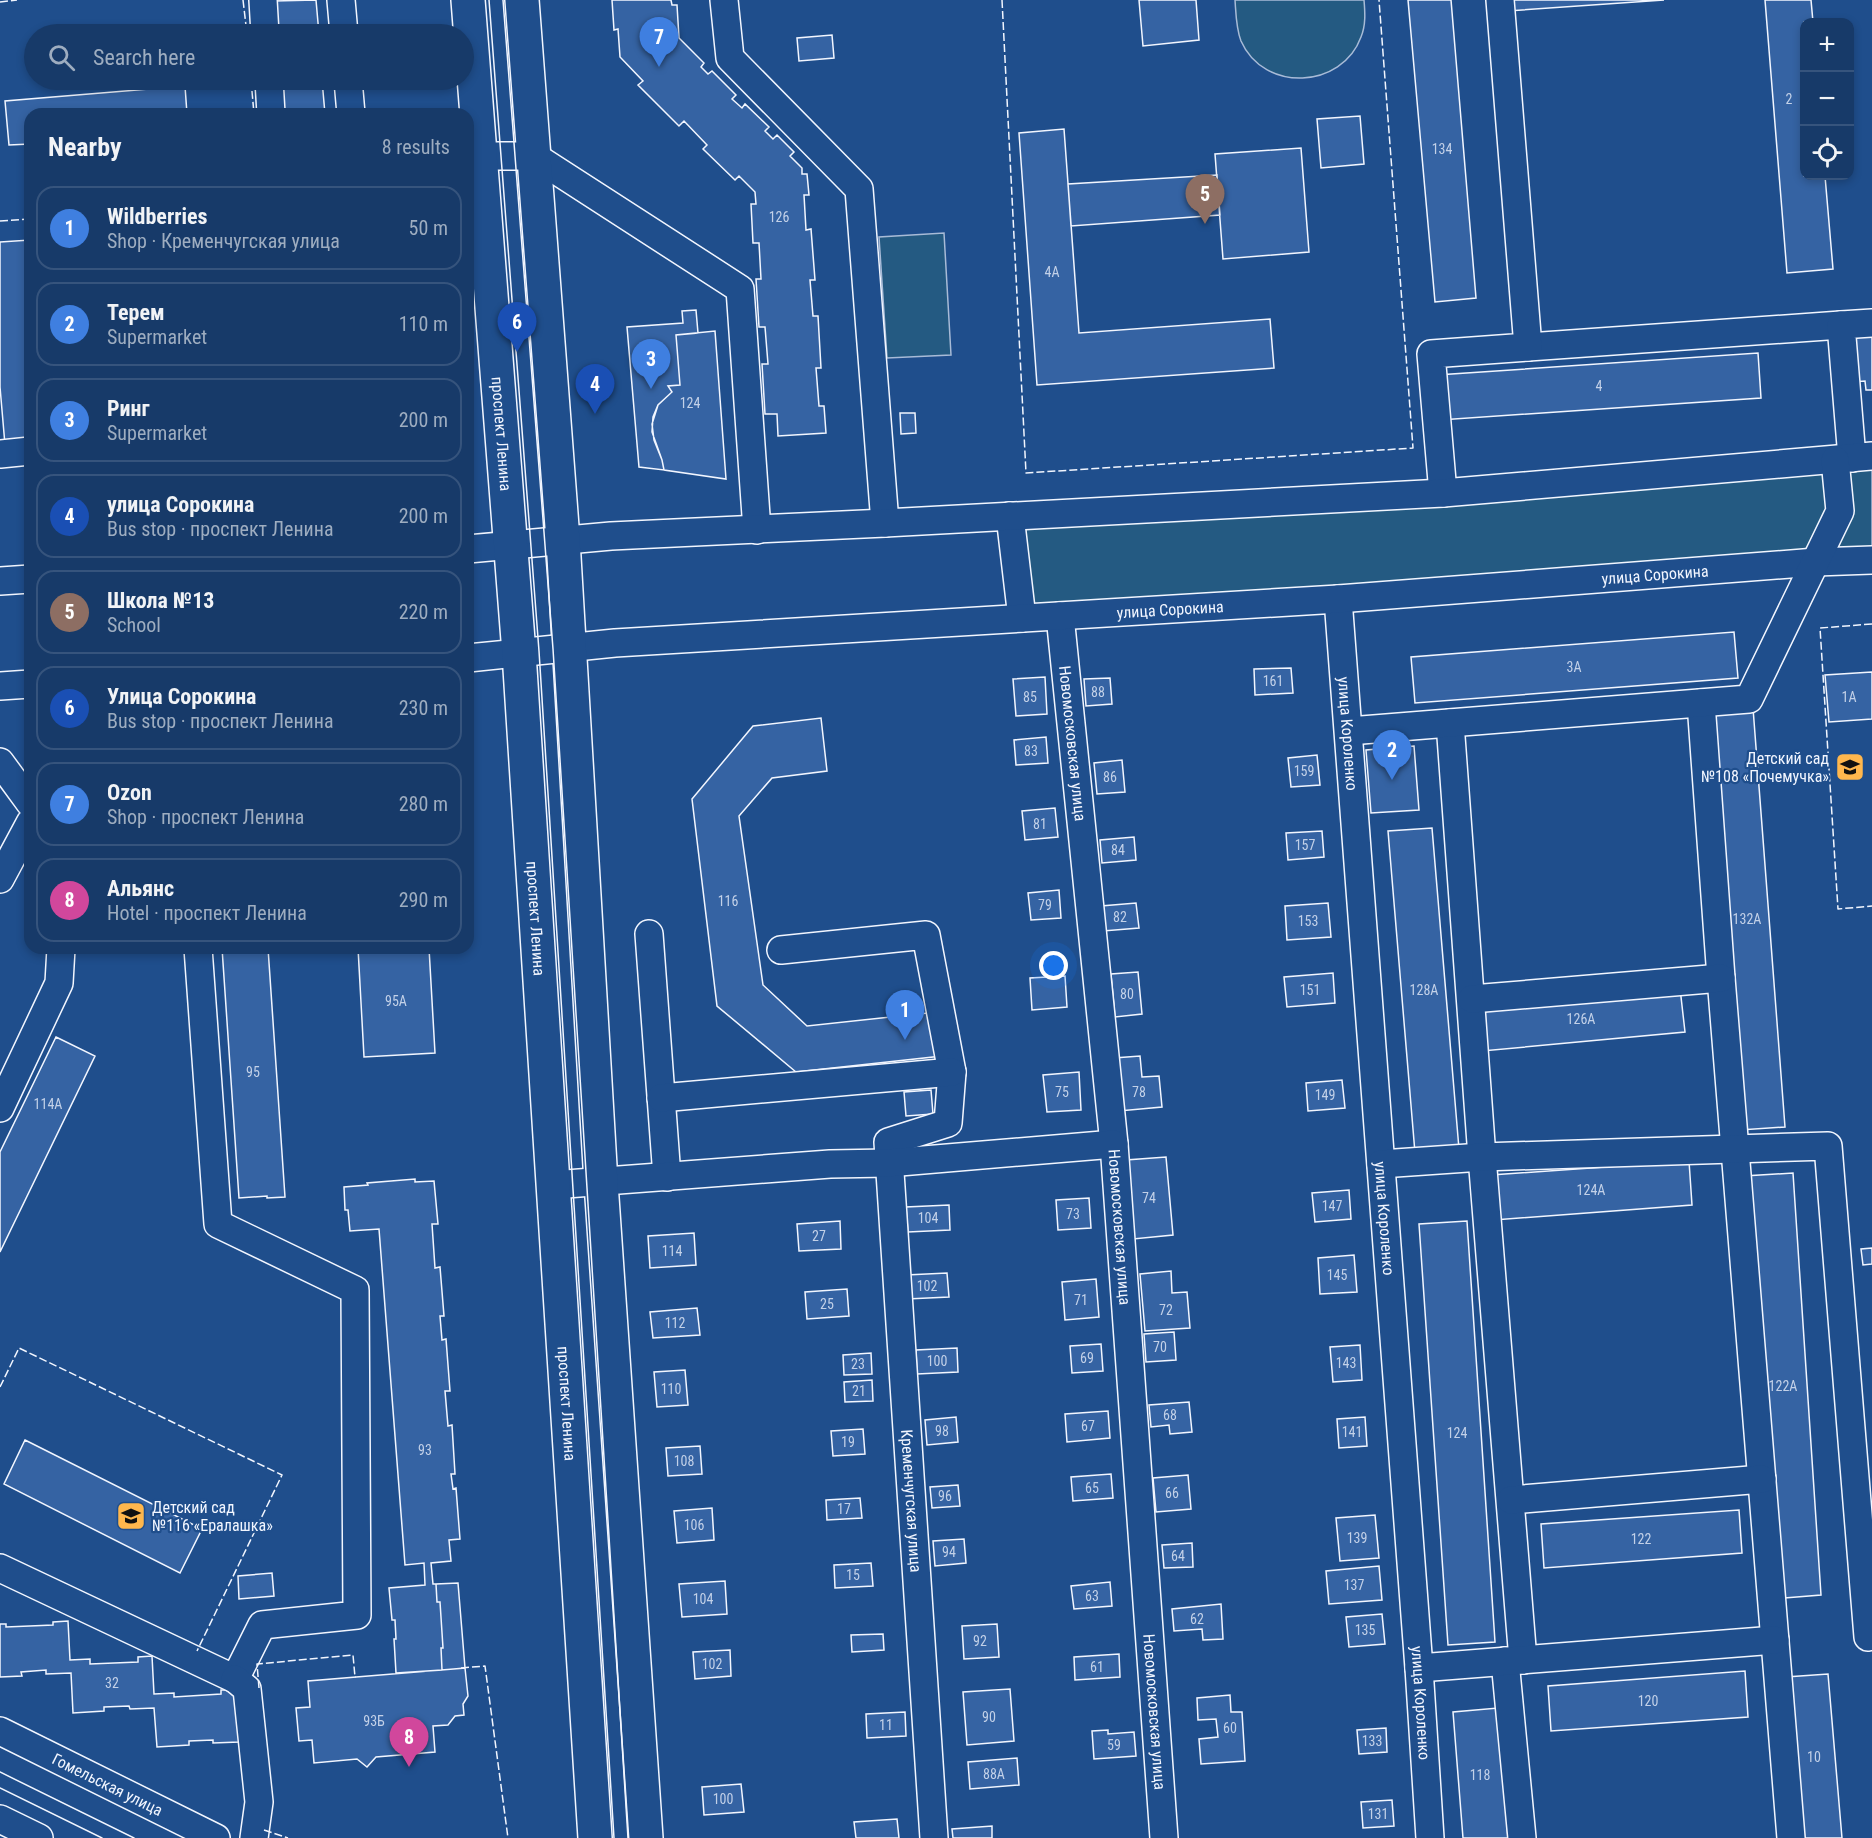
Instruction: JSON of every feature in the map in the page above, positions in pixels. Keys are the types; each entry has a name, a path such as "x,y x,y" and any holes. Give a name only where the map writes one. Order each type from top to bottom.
{"main road":[{"name":"проспект Ленина","path":"468,0 470,24"},
{"path":"522,0 563,540 601,1183 646,1838"},
{"name":"проспект Ленина","path":"474,72 512,544 595,1838"}],"street":[{"path":"263,0 265,24"},
{"path":"341,0 343,24"},
{"path":"724,0 730,58 859,189 885,524"},
{"path":"1500,0 1528,347"},
{"path":"270,90 271,108"},
{"path":"349,90 350,108"},
{"path":"481,156 534,156 741,289 758,530"},
{"path":"1443,494 1431,354 1872,323"},
{"path":"1349,731 1749,699 1840,511 1853,458 1841,326"},
{"path":"0,454 24,452"},
{"path":"474,548 611,536 885,524 1443,494 1853,458"},
{"path":"1010,516 1022,618"},
{"name":"улица Сорокина","path":"474,657 615,643 1338,599 1816,562 1872,560"},
{"path":"0,581 24,579"},
{"name":"улица Короленко","path":"1338,599 1430,1838"},
{"name":"Новомосковская улица","path":"1060,616 1114,1144 1164,1838"},
{"path":"0,686 24,684"},
{"path":"1701,703 1721,978 1791,1838"},
{"path":"1450,723 1482,1157 1511,1500 1514,1661 1522,1838"},
{"path":"0,762 24,795"},
{"path":"0,879 24,834"},
{"path":"649,934 667,1177"},
{"path":"781,950 926,935 952,1072 948,1123 888,1142 888,1163"},
{"path":"0,1108 59,983 61,954"},
{"path":"198,954 218,1224 355,1290 357,1615 262,1625 235,1679"},
{"path":"1472,999 1721,978"},
{"path":"661,1098 952,1072"},
{"path":"554,1185 830,1164 888,1163 1114,1144"},
{"path":"1381,1164 1482,1157 1828,1146 1868,1637 1872,1636"},
{"name":"Кременчугская улица","path":"888,1163 934,1838"},
{"path":"1511,1500 1762,1479"},
{"path":"0,1568 235,1679 247,1689 259,1802 254,1838"},
{"path":"1419,1668 1775,1640"},
{"name":"Гомельская улица","path":"0,1731 216,1838"},
{"path":"1,1823 39,1838"}],"shaded area":[{"path":"1235,0 1364,0 1364,28 1351,54 1337,67 1321,75 1302,78 1284,76 1267,70 1252,58 1241,41"},
{"path":"944,233 951,355 887,358 879,237"},
{"path":"1872,456 1872,560 1022,618 1010,516"}],"building":[{"path":"316,0 318,24 275,24 274,1"},
{"path":"612,0 671,0 672,5 677,5 679,38 704,63 701,67 708,74 712,71 736,95 732,99 742,108 745,104 769,127 765,131 773,139 777,135 794,152 790,156 802,168 802,174 807,174 809,195 804,195 806,230 811,229 815,280 810,280 813,316 818,316 821,368 816,368 819,406 824,406 826,433 778,436 777,414 765,414 762,364 768,364 765,327 759,327 756,279 761,279 759,243 753,243 751,204 756,204 755,192 739,176 735,180 703,149 707,145 684,121 679,126 638,85 643,81 620,57 618,29 614,30"},
{"path":"1139,0 1196,0 1199,40 1143,46"},
{"path":"1408,0 1451,0 1476,298 1435,302"},
{"path":"1507,0 1664,0 1508,11"},
{"path":"1765,0 1811,0 1813,18 1800,18 1800,180 1825,180 1833,269 1787,273"},
{"path":"832,35 834,58 799,61 797,38"},
{"path":"137,90 185,90 187,108 24,108 24,144 9,145 5,101"},
{"path":"280,90 323,90 324,108 281,108"},
{"path":"1360,116 1364,164 1321,168 1317,119"},
{"path":"1064,129 1079,333 1270,319 1274,368 1037,385 1019,133"},
{"path":"1301,148 1309,252 1223,259 1215,154"},
{"path":"1217,175 1220,215 1071,226 1068,184"},
{"path":"24,240 24,443 5,445 0,387 0,242"},
{"path":"696,310 698,333 676,335 680,385 668,386 672,392 658,405 653,417 652,432 664,470 639,467 627,327 683,323 682,311"},
{"path":"715,331 726,479 664,470 654,440 652,424 658,405 672,392 668,386 680,385 676,335"},
{"path":"1872,334 1872,390 1866,390 1865,381 1852,382 1848,336"},
{"path":"1758,353 1761,398 1440,420 1437,375"},
{"path":"900,413 915,413 916,433 901,434"},
{"path":"1734,632 1738,678 1415,703 1411,657"},
{"path":"1291,668 1293,693 1255,695 1254,669"},
{"path":"1872,672 1872,719 1829,722 1825,675"},
{"path":"1045,677 1047,714 1016,716 1013,679"},
{"path":"1110,678 1112,704 1086,706 1084,679"},
{"path":"1753,708 1785,1127 1740,1130 1708,711"},
{"path":"821,718 827,771 772,778 739,816 763,985 807,1026 937,1012 942,1056 796,1072 717,1006 692,799 753,726"},
{"path":"1046,737 1048,763 1016,765 1014,740"},
{"path":"1414,746 1419,810 1371,813 1366,750"},
{"path":"1317,755 1320,785 1291,787 1288,758"},
{"path":"1122,760 1125,792 1097,794 1094,763"},
{"path":"1055,808 1058,837 1025,840 1022,811"},
{"path":"1432,828 1459,1149 1415,1153 1388,831"},
{"path":"1322,831 1324,857 1288,860 1286,833"},
{"path":"1134,837 1136,860 1102,863 1100,840"},
{"path":"1059,890 1061,918 1031,920 1028,893"},
{"path":"1136,903 1139,928 1103,931 1101,906"},
{"path":"1328,903 1331,937 1287,940 1285,906"},
{"path":"222,954 268,954 285,1197 239,1198"},
{"path":"358,954 429,954 435,1053 364,1057"},
{"path":"1138,972 1142,1014 1115,1017 1111,974"},
{"path":"1333,973 1335,1003 1287,1007 1284,977"},
{"path":"1065,976 1067,1007 1032,1010 1030,978"},
{"path":"1680,988 1685,1032 1482,1051 1478,1006"},
{"path":"56,1037 95,1056 0,1252 0,1152"},
{"path":"1140,1056 1142,1077 1159,1076 1162,1107 1119,1111 1114,1058"},
{"path":"1079,1072 1081,1110 1047,1112 1043,1075"},
{"path":"1342,1080 1345,1108 1308,1111 1306,1083"},
{"path":"931,1090 933,1114 906,1116 904,1092"},
{"path":"1166,1157 1173,1235 1133,1239 1126,1160"},
{"path":"1689,1161 1692,1205 1494,1220 1491,1175"},
{"path":"1793,1173 1821,1595 1772,1599 1744,1176"},
{"path":"415,1179 415,1182 434,1181 438,1224 432,1224 435,1268 440,1267 444,1316 440,1316 442,1340 446,1339 450,1391 445,1391 448,1426 452,1425 455,1474 451,1474 453,1489 456,1488 460,1539 449,1540 451,1561 431,1563 437,1602 440,1602 442,1670 396,1673 395,1620 392,1620 389,1588 425,1585 424,1563 405,1565 379,1229 350,1231 348,1210 345,1210 344,1187"},
{"path":"1349,1190 1351,1219 1315,1222 1312,1193"},
{"path":"1089,1198 1091,1228 1058,1230 1056,1200"},
{"path":"949,1205 950,1230 908,1232 906,1207"},
{"path":"840,1221 841,1249 799,1251 797,1224"},
{"path":"1467,1221 1495,1642 1448,1645 1419,1224"},
{"path":"694,1233 696,1265 650,1268 648,1236"},
{"path":"1872,1248 1872,1264 1863,1265 1861,1249"},
{"path":"1354,1255 1357,1292 1320,1294 1318,1258"},
{"path":"1171,1271 1172,1293 1187,1292 1190,1328 1145,1331 1140,1274"},
{"path":"947,1273 949,1297 907,1299 906,1275"},
{"path":"1096,1279 1099,1317 1065,1320 1062,1282"},
{"path":"847,1289 849,1316 807,1319 805,1292"},
{"path":"697,1308 700,1335 653,1338 650,1312"},
{"path":"1174,1332 1176,1360 1146,1362 1144,1334"},
{"path":"1101,1344 1103,1371 1072,1373 1070,1346"},
{"path":"1360,1345 1362,1380 1333,1382 1330,1347"},
{"path":"957,1348 958,1372 917,1374 916,1350"},
{"path":"871,1353 872,1374 844,1375 843,1355"},
{"path":"685,1370 688,1405 657,1407 654,1372"},
{"path":"872,1380 873,1401 845,1402 844,1382"},
{"path":"1189,1402 1192,1432 1170,1434 1169,1425 1151,1427 1149,1405"},
{"path":"1108,1411 1110,1438 1067,1442 1065,1414"},
{"path":"956,1417 958,1442 927,1445 925,1420"},
{"path":"1365,1417 1367,1446 1339,1448 1337,1419"},
{"path":"863,1429 865,1454 833,1456 831,1431"},
{"path":"25,1440 202,1529 180,1573 4,1484"},
{"path":"700,1446 702,1474 668,1476 666,1448"},
{"path":"1111,1474 1113,1498 1073,1501 1071,1477"},
{"path":"1188,1475 1191,1509 1156,1512 1153,1478"},
{"path":"958,1485 960,1506 932,1508 930,1487"},
{"path":"860,1498 862,1518 827,1520 826,1500"},
{"path":"712,1508 714,1540 677,1543 674,1511"},
{"path":"1739,1510 1742,1553 1544,1568 1541,1524"},
{"path":"1375,1515 1379,1558 1340,1561 1336,1518"},
{"path":"964,1539 966,1563 935,1566 933,1541"},
{"path":"1192,1543 1193,1567 1164,1568 1162,1545"},
{"path":"871,1563 873,1586 835,1588 834,1565"},
{"path":"1379,1566 1382,1600 1329,1604 1326,1571"},
{"path":"272,1573 274,1596 239,1599 238,1576"},
{"path":"725,1581 727,1614 682,1617 679,1584"},
{"path":"1110,1582 1112,1606 1074,1609 1071,1586"},
{"path":"458,1583 465,1668 442,1670 440,1602 437,1602 436,1584"},
{"path":"1221,1604 1223,1639 1203,1640 1202,1629 1174,1631 1172,1609"},
{"path":"1382,1614 1385,1644 1349,1647 1346,1617"},
{"path":"68,1621 70,1660 90,1659 90,1664 138,1662 138,1657 152,1656 154,1694 174,1693 174,1697 221,1694 221,1690 236,1690 239,1742 189,1741 189,1745 157,1747 154,1708 104,1707 104,1711 73,1713 71,1673 46,1674 46,1670 21,1672 22,1676 0,1677 0,1624 6,1624 6,1627 53,1625 53,1622"},
{"path":"997,1624 999,1657 964,1659 962,1626"},
{"path":"883,1634 884,1650 852,1652 851,1635"},
{"path":"730,1650 731,1676 695,1679 693,1652"},
{"path":"1119,1654 1120,1677 1075,1680 1074,1657"},
{"path":"465,1668 468,1696 463,1704 464,1715 455,1716 448,1725 433,1726 435,1752 376,1757 367,1767 357,1759 314,1763 312,1740 299,1741 296,1708 310,1707 308,1681"},
{"path":"1745,1671 1748,1717 1551,1731 1548,1686"},
{"path":"1828,1674 1842,1838 1800,1838 1786,1677"},
{"path":"1010,1689 1014,1741 967,1745 963,1692"},
{"path":"1230,1695 1231,1712 1242,1712 1245,1761 1201,1764 1199,1739 1218,1737 1216,1719 1198,1720 1197,1698"},
{"path":"1498,1708 1508,1838 1463,1838 1453,1712"},
{"path":"905,1712 906,1736 867,1738 866,1714"},
{"path":"1386,1728 1387,1752 1359,1754 1357,1730"},
{"path":"1108,1730 1108,1734 1134,1732 1136,1756 1094,1759 1092,1731"},
{"path":"1017,1758 1019,1785 970,1789 968,1762"},
{"path":"741,1784 744,1812 704,1815 702,1787"},
{"path":"1392,1800 1394,1826 1363,1828 1361,1802"},
{"path":"897,1819 899,1838 856,1838 854,1822"},
{"path":"992,1826 992,1838 953,1838 952,1829"}],"tram line":[{"path":"489,0 539,651 614,1838"},
{"path":"503,0 553,649 628,1838"},
{"path":"0,1772 134,1838"},
{"path":"0,1788 102,1838"}],"fence":[{"path":"0,2 17,0"},
{"path":"243,0 246,24"},
{"path":"1002,0 1026,473 1413,448 1379,0"},
{"path":"252,90 253,108"},
{"path":"0,221 24,219"},
{"path":"1872,624 1820,628 1838,909 1872,906"},
{"path":"0,1387 19,1348 282,1475 197,1651"},
{"path":"259,1688 257,1664 353,1655 356,1677"},
{"path":"461,1668 485,1666 508,1838"},
{"path":"264,1830 288,1838"}],"place":[{"name":"Ozon","path":"659,67"},
{"name":"Школа №13","path":"1205,224"},
{"name":"Улица Сорокина","path":"517,352"},
{"name":"Ринг","path":"651,389"},
{"name":"улица Сорокина","path":"595,414"},
{"name":"Детский сад №108 «Почемучка»","path":"1850,767"},
{"name":"Терем","path":"1392,780"},
{"name":"Wildberries","path":"905,1040"},
{"name":"Детский сад №116 «Ералашка»","path":"131,1516"},
{"name":"Альянс","path":"409,1767"}]}
